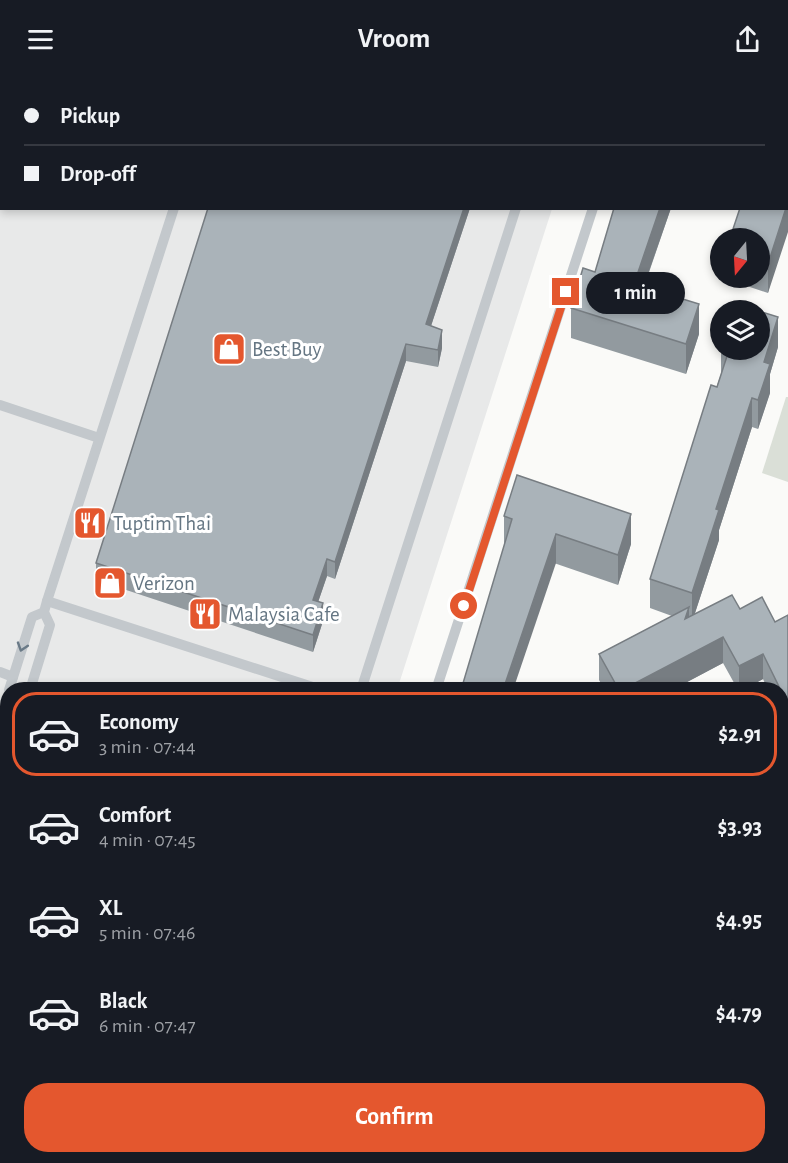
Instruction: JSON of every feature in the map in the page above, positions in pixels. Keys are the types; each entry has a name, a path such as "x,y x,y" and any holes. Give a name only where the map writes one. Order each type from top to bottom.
{"lane":[{"path":"32,682 50,625 45,607 173,210"},
{"path":"364,682 515,210"},
{"path":"439,682 592,210"},
{"path":"0,405 99,438"},
{"path":"11,682 32,617 45,607"},
{"path":"45,607 295,682"},
{"path":"0,672 13,677"}],"shaded area":[{"path":"0,210 552,210 400,682 0,682"},
{"path":"786,397 788,397 788,482 762,473"}],"building":[{"path":"207,210 463,210 426,324 442,330 438,350 406,344 335,562 327,559 313,600 323,603 313,635 96,563"},
{"path":"613,210 659,210 634,284 699,304 686,344 571,308 583,268 595,272"},
{"path":"739,210 785,210 770,258 770,228 733,228"},
{"path":"770,314 778,317 770,343"},
{"path":"726,360 765,360 764,362 770,364 758,400 752,398 692,593 650,579 711,385 717,387"},
{"path":"517,475 631,514 618,555 556,534 506,682 463,682 512,519 504,516"},
{"path":"732,595 740,609 762,597 775,622 788,615 788,682 777,682 763,654 739,666 723,637 637,682 615,682 599,654 689,607 685,619"}],"place":[{"name":"Best Buy","path":"229,349"},
{"name":"Tuptim Thai","path":"90,523"},
{"name":"Verizon","path":"110,583"},
{"name":"Malaysia Cafe","path":"205,614"}],"route":[{"path":"464,606 566,292"}]}
